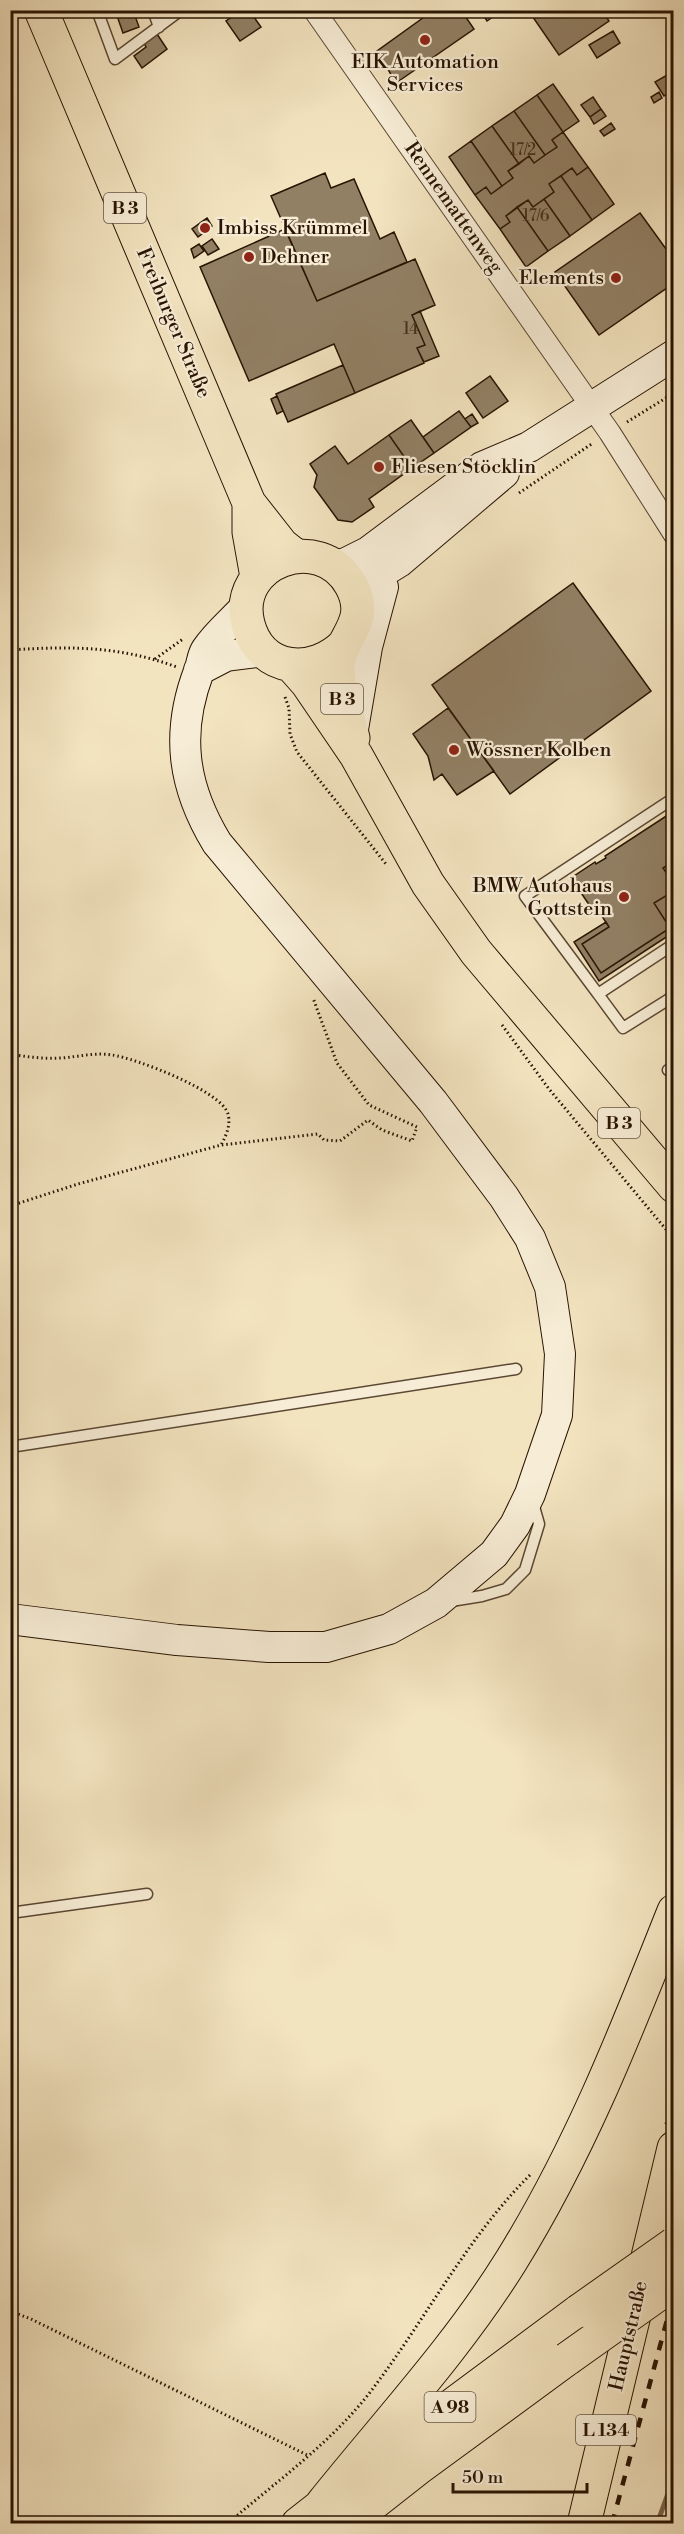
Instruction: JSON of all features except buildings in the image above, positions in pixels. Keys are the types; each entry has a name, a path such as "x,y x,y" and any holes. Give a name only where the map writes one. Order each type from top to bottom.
{"main road":[{"name":"Freiburger Straße","path":"40,10 249,503 282,545 296,556"},
{"name":"Freiburger Straße","path":"249,503 252,591"},
{"path":"296,556 318,558 331,564 351,585 357,610 352,633 334,655 323,661 305,666 278,658 249,627 252,591 276,562 296,556"},
{"name":"B 3","path":"345,644 338,664 342,700 354,745"},
{"name":"B 3","path":"278,658 307,683 354,745 428,884 476,952 542,1033 674,1186"},
{"path":"322,2517 476,2315 512,2260 577,2144 610,2073 674,1911"},
{"name":"Hauptstraße","path":"584,2523 674,2148"},
{"name":"A 98","path":"322,2517 579,2311 674,2244"},
{"name":"A 98","path":"322,2517 417,2469 674,2283"}],"street":[{"name":"Rennemattenweg","path":"314,10 610,432 674,534"},
{"path":"331,564 344,564 368,552 482,467 529,447 674,355"},
{"path":"357,610 364,590 378,575 399,562 500,477 529,447"},
{"path":"354,745 375,610 384,583 399,562"},
{"path":"10,1619 177,1640 269,1647 326,1647 390,1629 436,1603 494,1554 515,1524 531,1494 557,1415 560,1354 550,1287 531,1238 504,1197 433,1102 217,843 201,816 190,784 185,753 185,727 189,705 205,652 252,591"},
{"path":"199,670 226,656 278,658"}],"lane":[{"path":"98,10 115,59 181,10"},
{"path":"153,10 159,27"},
{"path":"674,798 525,896 623,1029 674,996"},
{"path":"598,994 674,944"},
{"path":"10,1447 516,1369"},
{"path":"10,1912 147,1894"}],"path":[{"path":"516,495 610,432 674,393"},
{"path":"10,650 65,646 99,648 155,659 184,639"},
{"path":"10,1206 78,1184 221,1145 318,1134 324,1140 340,1141 368,1120 382,1130 412,1141 417,1127 369,1105 337,1063 317,1004 312,997"},
{"path":"10,1054 59,1058 89,1054 112,1055 163,1070 218,1100 228,1114 228,1133 221,1145"},
{"path":"227,2523 307,2455 374,2389 502,2202 537,2167"},
{"path":"10,2311 31,2319 307,2455"}],"waterway":[{"path":"657,2524 674,2477"}],"railway":[{"path":"612,2524 674,2294"}],"place":[{"name":"EIK Automation Services","path":"425,40"},
{"name":"Imbiss Krümmel","path":"205,228"},
{"name":"Dehner","path":"249,257"},
{"name":"Elements","path":"616,278"},
{"name":"Fliesen Stöcklin","path":"379,467"},
{"name":"Wössner Kolben","path":"454,750"},
{"name":"BMW Autohaus Gottstein","path":"624,897"}]}
